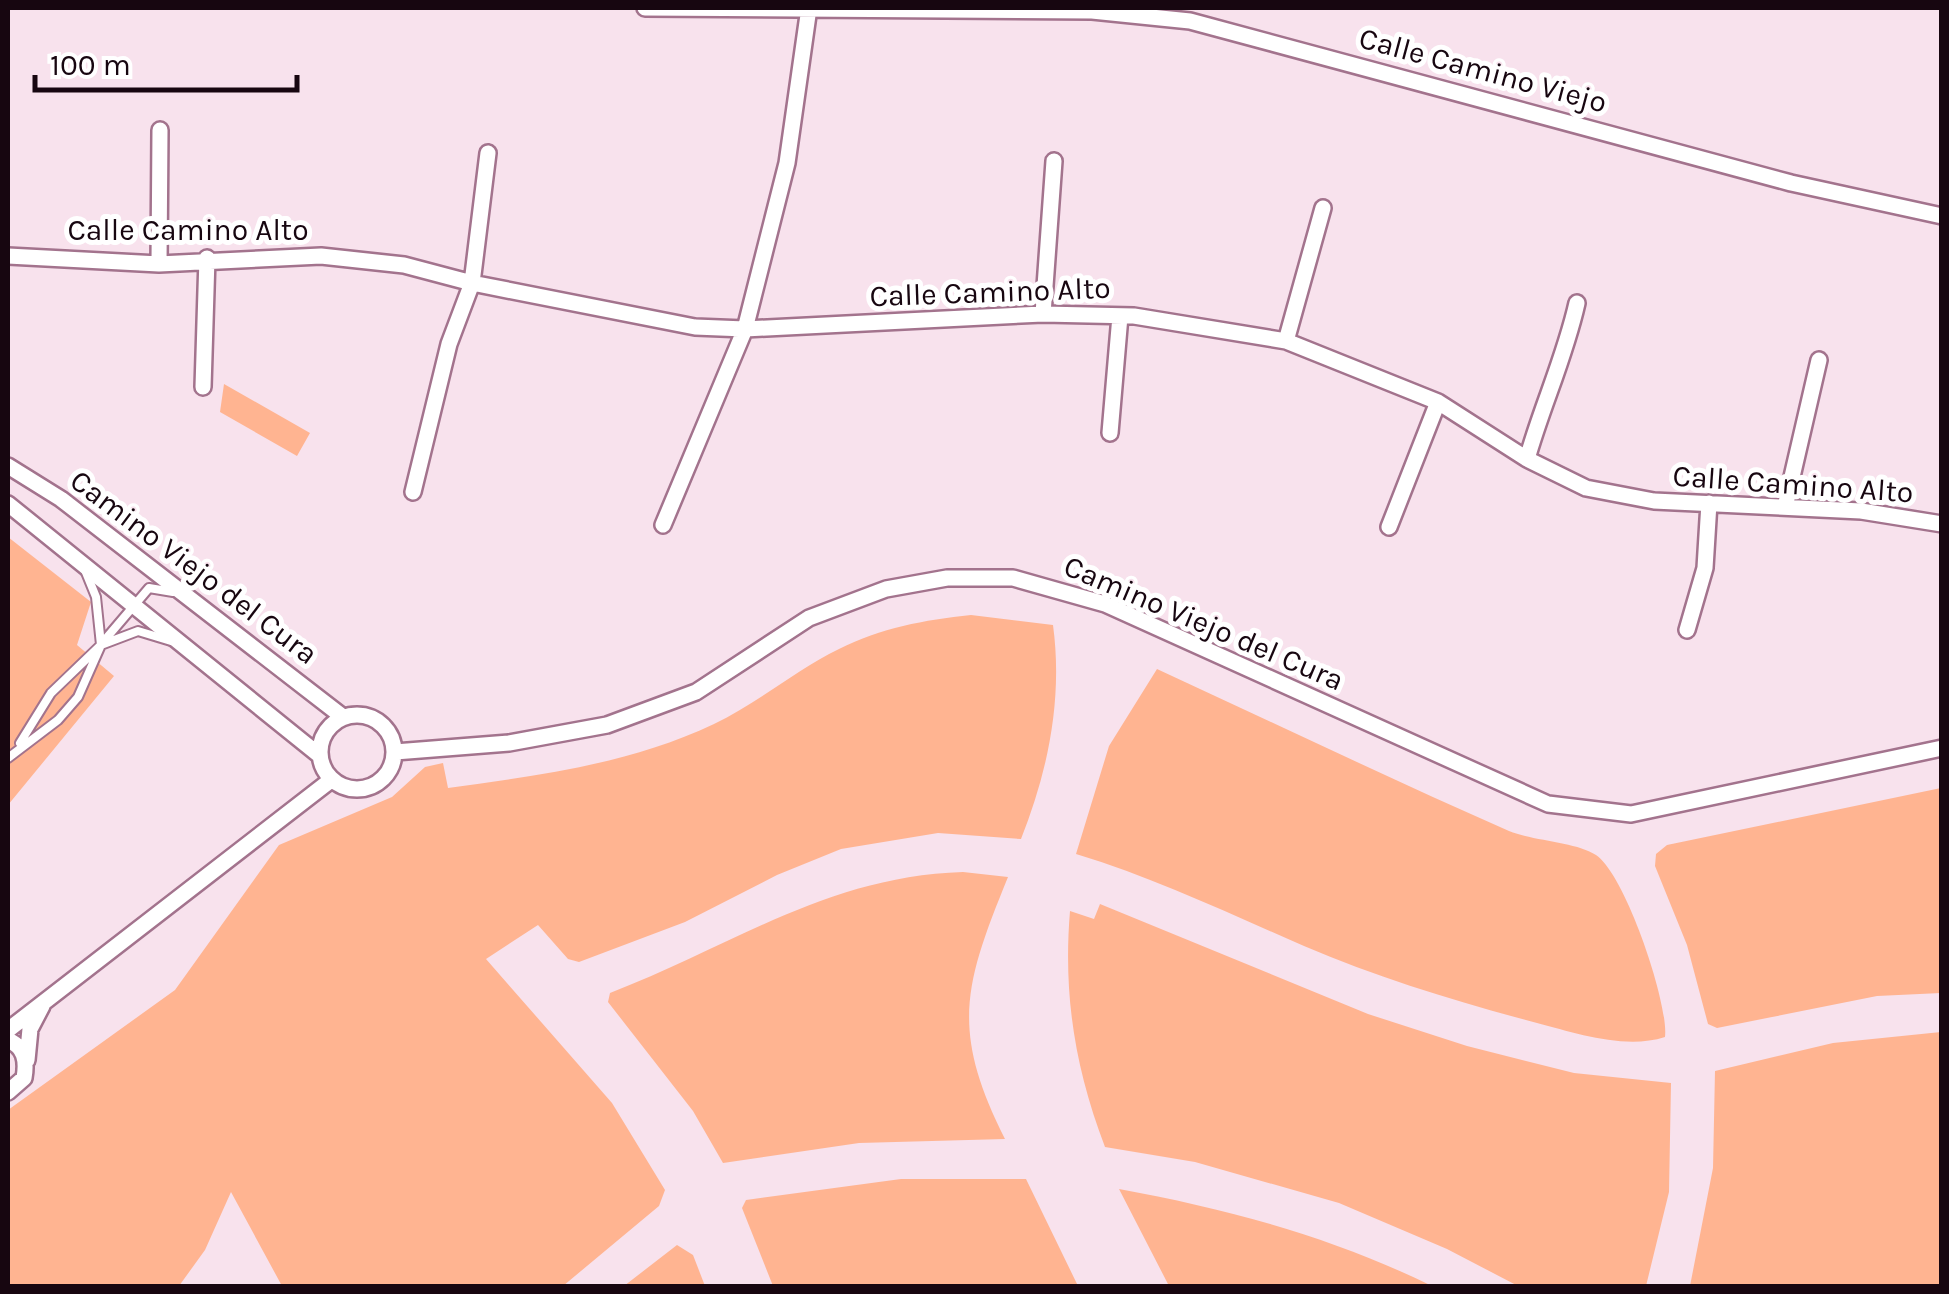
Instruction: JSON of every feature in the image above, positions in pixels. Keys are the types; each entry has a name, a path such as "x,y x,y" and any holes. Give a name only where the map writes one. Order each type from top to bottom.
{"street":[{"name":"Calle Camino Viejo","path":"645,8 1092,11 1190,21 1792,182 1942,216"},
{"path":"662,524 745,330 787,162 809,9"},
{"path":"159,264 160,130"},
{"path":"413,492 450,344 472,284 488,153"},
{"path":"1043,314 1054,161"},
{"path":"1286,341 1324,208"},
{"name":"Calle Camino Alto","path":"8,256 159,264 207,258 321,256 404,265 472,284 695,327 745,330 1043,314 1120,316 1286,341 1438,402 1527,460 1586,488 1654,501 1861,511 1942,524"},
{"path":"202,386 207,258"},
{"path":"1527,460 1542,408 1566,354 1577,303"},
{"path":"1110,433 1120,316"},
{"path":"1786,507 1820,360"},
{"path":"1389,527 1438,402"},
{"name":"Camino Viejo del Cura","path":"8,466 62,499 344,716"},
{"name":"Camino Viejo del Cura","path":"8,504 319,754"},
{"path":"1688,630 1706,568 1709,504"},
{"name":"Camino Viejo del Cura","path":"395,752 508,742 607,726 696,692 809,618 886,589 947,578 1014,578 1105,604 1548,804 1631,814 1942,748"},
{"path":"344,716 372,718 384,726 395,752 384,778 372,787 358,790 331,780 319,754 330,725 344,716"},
{"path":"8,1030 331,780"},
{"path":"8,1092 24,1078 30,1030 44,1003"},
{"path":"8,1040 16,1043 27,1061"}],"lane":[{"path":"11,755 58,720 78,697 101,645 96,597 82,562"},
{"path":"11,755 51,693 101,645 148,588 191,598"},
{"path":"101,645 138,631 188,646"}],"shaded area":[{"path":"224,384 310,433 297,456 220,412"},
{"path":"8,537 91,602 77,645 114,676 8,805"},
{"path":"971,615 1053,625 1056,680 1051,734 1039,787 1021,839 938,833 841,849 777,875 685,922 579,962 568,959 538,925 486,959 612,1103 665,1190 659,1206 563,1286 282,1286 231,1192 205,1250 179,1286 8,1286 8,1110 175,990 279,845 392,797 425,767 443,763 448,788 551,773 650,749 714,724 823,657 855,642 903,626"},
{"path":"1157,669 1509,831 1596,855 1620,887 1643,940 1660,997 1665,1037 1634,1042 1601,1039 1448,998 1332,958 1163,885 1076,854 1109,746"},
{"path":"1941,788 1941,993 1877,996 1717,1028 1708,1024 1687,945 1655,866 1656,854 1667,845"},
{"path":"963,872 1008,877 981,948 969,1008 976,1067 1005,1139 859,1143 723,1163 693,1111 608,1002 610,993 824,900 914,876"},
{"path":"1100,904 1368,1014 1467,1046 1574,1073 1671,1083 1669,1192 1646,1286 1518,1286 1447,1249 1339,1203 1195,1162 1105,1147 1079,1060 1068,972 1070,911 1094,919"},
{"path":"1941,1032 1941,1286 1690,1286 1713,1168 1715,1071 1833,1043"},
{"path":"901,1179 1026,1179 1078,1286 773,1286 742,1208 746,1200"},
{"path":"1119,1189 1200,1206 1318,1239 1432,1286 1169,1286"},
{"path":"677,1245 693,1255 705,1286 624,1286"}]}
